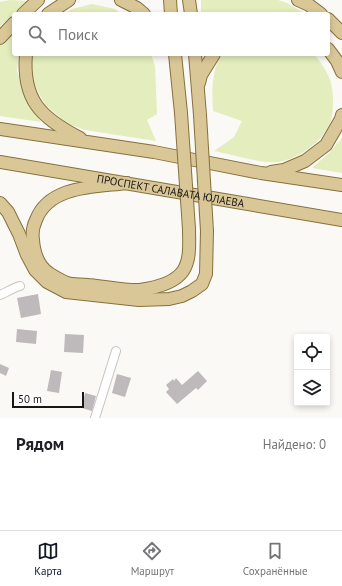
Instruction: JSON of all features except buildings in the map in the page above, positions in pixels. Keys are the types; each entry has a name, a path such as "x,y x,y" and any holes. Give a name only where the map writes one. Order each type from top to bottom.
{"main road":[{"path":"25,12 38,0"},
{"path":"51,12 69,0"},
{"path":"121,0 142,12"},
{"path":"170,0 171,12"},
{"path":"189,0 190,12"},
{"path":"298,0 318,12"},
{"path":"330,22 342,33"},
{"path":"0,38 12,25"},
{"path":"330,52 337,61 342,72"},
{"path":"26,56 25,68 27,82 31,96 39,110 48,119 62,129 90,143"},
{"path":"169,56 179,92"},
{"path":"127,183 82,189 61,194 49,201 39,211 34,223 32,236 34,250 40,263 50,274 67,283 138,290 156,287 173,280 183,270 189,253 189,229 181,113 175,56"},
{"path":"0,202 8,212 20,234 27,254 35,270 47,282 66,292 139,300 169,299 182,296 202,284 206,274 207,231 195,56"},
{"path":"198,86 201,75 213,56"},
{"path":"261,173 284,170 305,160 326,145 342,115"},
{"path":"0,129 154,152 261,173 342,185"},
{"name":"ПРОСПЕКТ САЛАВАТА ЮЛАЕВА","path":"0,162 342,220"}],"street":[{"path":"0,295 20,286"},
{"path":"95,418 116,351"}],"green space":[{"path":"10,0 29,1 16,12 12,12 12,16 0,26 0,2"},
{"path":"201,0 278,0 287,3 303,12 263,12 201,12"},
{"path":"92,4 115,9 119,12 67,12 72,9"},
{"path":"12,34 12,56 19,56 17,71 25,97 41,122 0,116 0,45"},
{"path":"33,56 152,56 155,66 157,114 147,120 156,141 85,130 66,123 45,104 35,86 31,67"},
{"path":"221,56 316,56 329,77 333,96 331,119 326,130 315,143 301,153 278,162 255,160 214,151 234,137 242,121 213,111 214,74"},
{"path":"342,138 342,173 312,168 329,153"}]}
